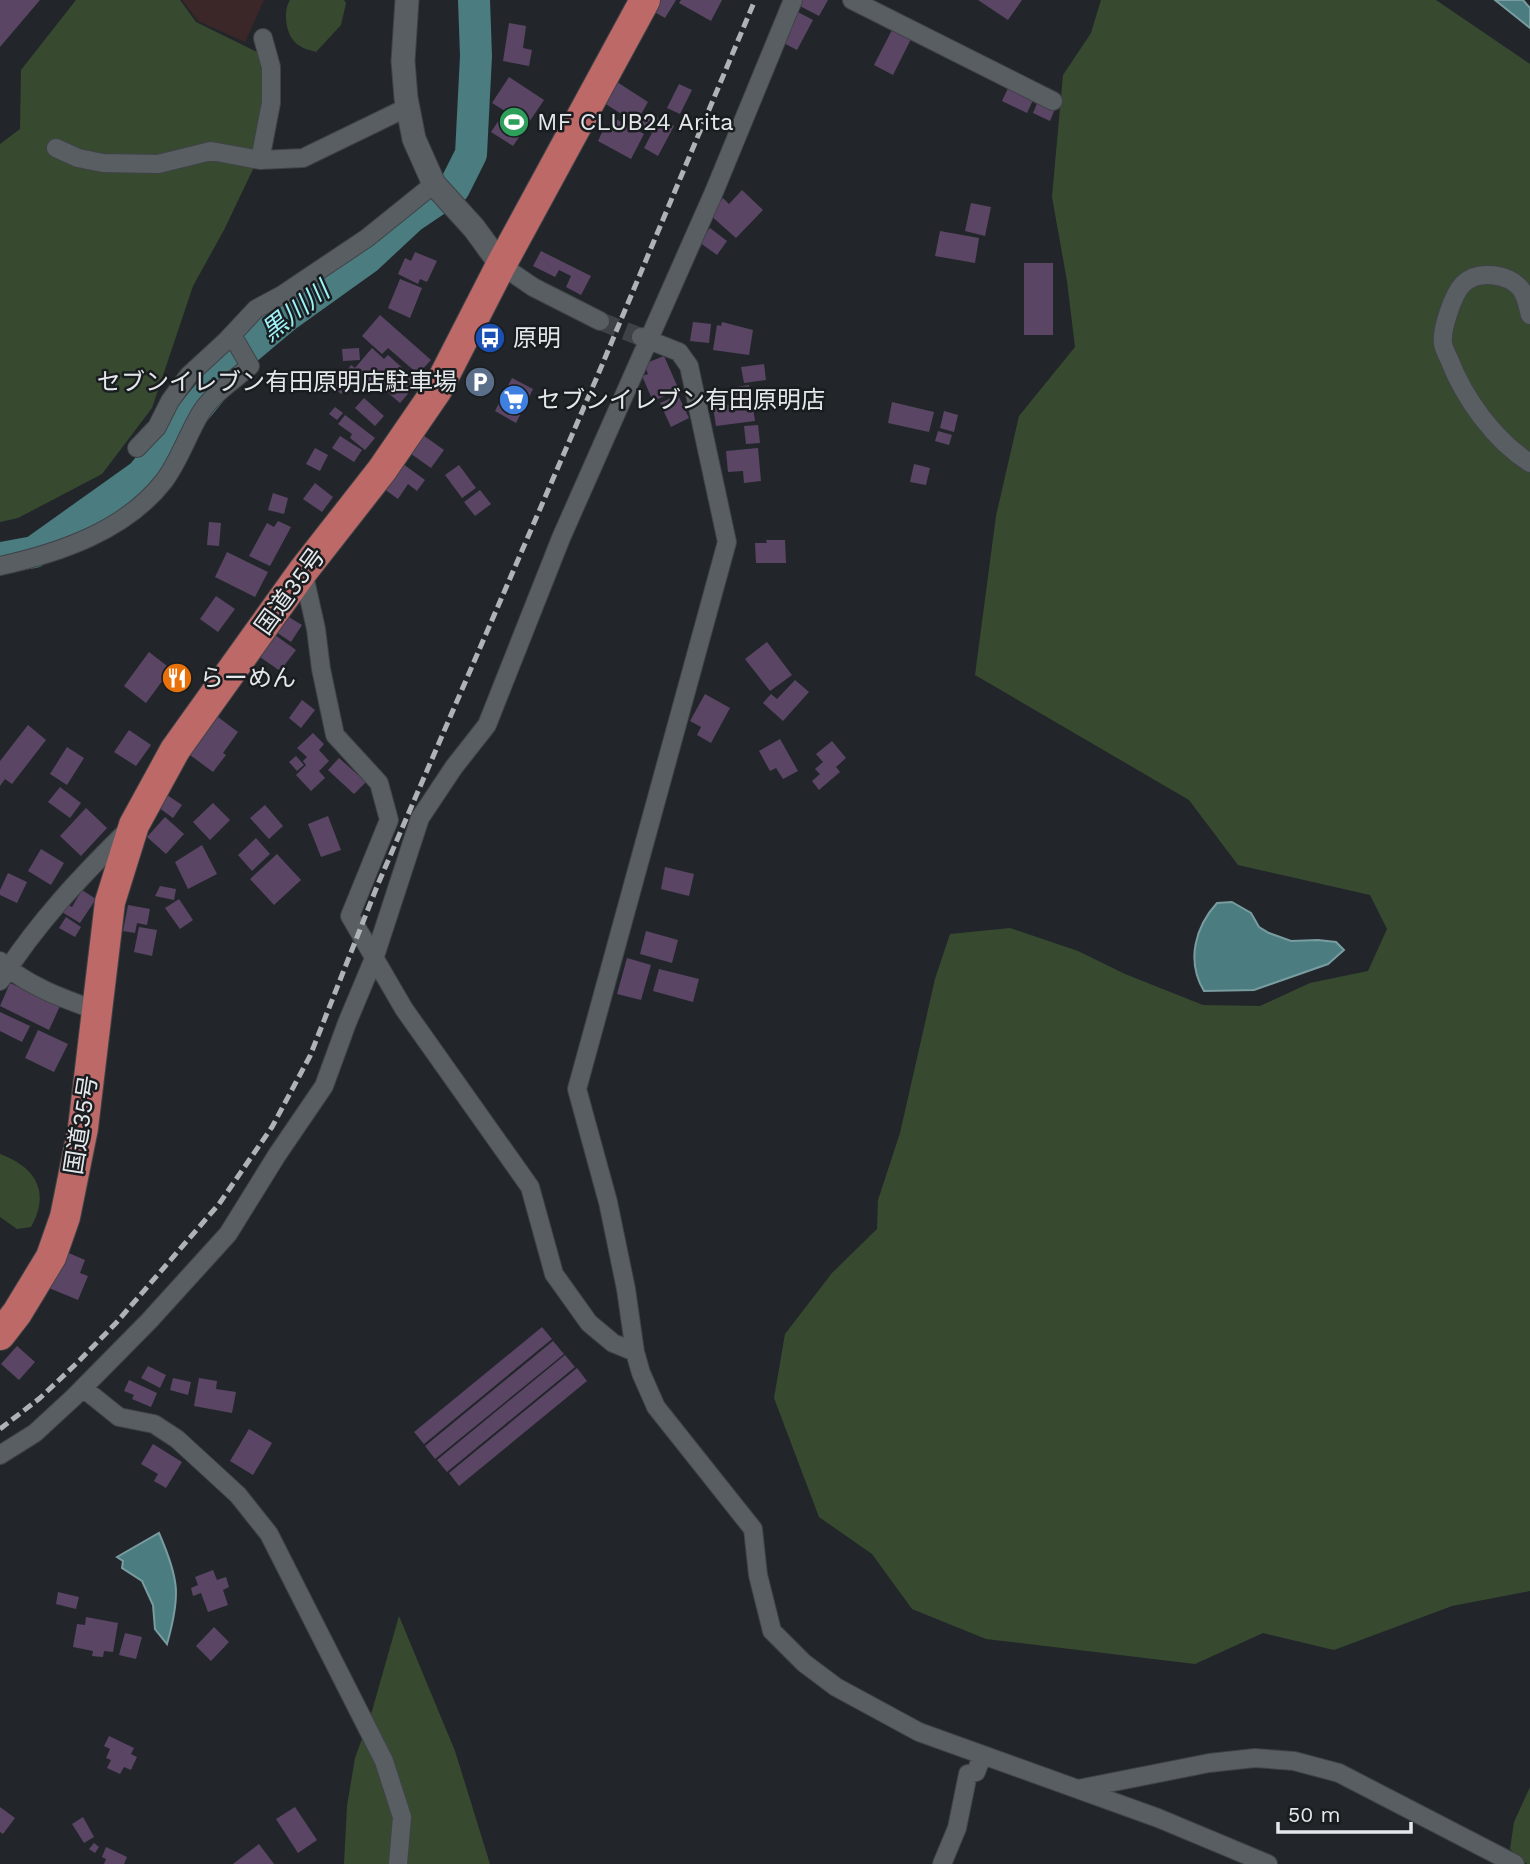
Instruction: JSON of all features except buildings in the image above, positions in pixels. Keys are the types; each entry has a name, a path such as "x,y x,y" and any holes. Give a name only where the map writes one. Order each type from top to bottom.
{"highway":[{"name":"国道35号","path":"0,1335 18,1313 51,1257 65,1217 83,1128 110,902 134,825 175,750 303,571 382,470 437,390 501,265 645,0"}],"street":[{"path":"407,0 403,61 408,107 414,139 434,184 474,228 501,265 533,287 600,321"},
{"path":"0,1455 35,1433 83,1388 229,1234 277,1155 324,1086 346,1023 375,956 420,818 454,766 487,725 561,538 793,0"},
{"path":"852,0 1053,101"},
{"path":"260,160 271,103 271,67 263,37"},
{"path":"56,148 78,158 103,163 158,164 212,151 260,160 303,158 408,107"},
{"path":"137,448 158,427 170,401 189,375 232,336 256,309 282,295 367,238 434,184"},
{"path":"1530,314 1523,290 1508,278 1482,275 1464,284 1449,311 1443,344 1459,385 1469,402 1516,454 1530,463"},
{"path":"0,566 38,558 87,539 129,515 164,481 201,412 250,366 232,336"},
{"path":"645,339 679,352 689,366 727,542 577,1089 608,1202 626,1289 635,1352 656,1407 753,1529 758,1575 772,1631 804,1663 836,1687 919,1732 1158,1818 1268,1864"},
{"path":"303,571 335,735 379,782 389,820 350,916 404,1009 530,1188 554,1274 589,1323 613,1343 635,1352"},
{"path":"98,1011 51,994 3,970 76,881 134,825"},
{"path":"83,1388 119,1417 154,1424 177,1439 238,1495 269,1534 384,1761 402,1817 398,1864"},
{"path":"942,1864 957,1828 968,1774 976,1772 982,1756"},
{"path":"1074,1789 1209,1763 1255,1758 1294,1761 1339,1773 1515,1864"}],"shaded area":[{"path":"182,0 264,0 245,42 198,21"}],"green space":[{"path":"76,0 180,0 196,22 259,53 264,92 254,167 193,286 152,408 102,474 18,518 0,522 0,144 20,129 21,70"},
{"path":"290,0 344,0 346,3 341,25 316,52 302,47 291,38 286,18"},
{"path":"1101,0 1436,0 1530,64 1530,1591 1452,1606 1334,1650 1263,1633 1195,1664 986,1639 912,1609 872,1554 819,1517 774,1398 785,1334 832,1273 877,1229 878,1200 900,1133 935,979 950,934 1010,928 1078,951 1125,974 1203,1005 1260,1006 1310,983 1368,971 1387,929 1370,895 1238,865 1189,800 975,675 996,516 1019,416 1075,347 1052,197 1063,75 1091,33"},
{"path":"0,1154 22,1166 36,1182 40,1202 31,1227 17,1229 0,1217"},
{"path":"399,1616 455,1751 490,1864 344,1864 347,1806 355,1758 372,1711"},
{"path":"1530,1787 1530,1864 1527,1864 1510,1849 1514,1822"}],"water":[{"path":"1495,0 1523,0 1530,8 1530,28"},
{"path":"1232,902 1251,913 1259,927 1269,933 1291,941 1336,942 1344,950 1328,964 1254,990 1204,991 1195,968 1198,933 1217,903"},
{"path":"159,1533 171,1563 176,1587 167,1644 155,1629 153,1605 142,1581 122,1568 123,1561 117,1557"}],"waterway":[{"name":"黒川川","path":"1,558 34,552 142,475 243,352 286,316 367,258 411,217 454,188 471,154 476,56 474,0"}],"tunnel":[{"path":"600,321 641,337"}],"railway":[{"path":"0,1429 40,1398 116,1323 219,1204 272,1127 310,1056 378,884 597,377 755,0"}],"place":[{"name":"MF CLUB24 Arita","path":"514,122"},
{"name":"原明","path":"490,338"},
{"name":"セブンイレブン有田原明店駐車場","path":"480,382"},
{"name":"セブンイレブン有田原明店","path":"514,400"},
{"name":"らーめん","path":"177,678"}]}
